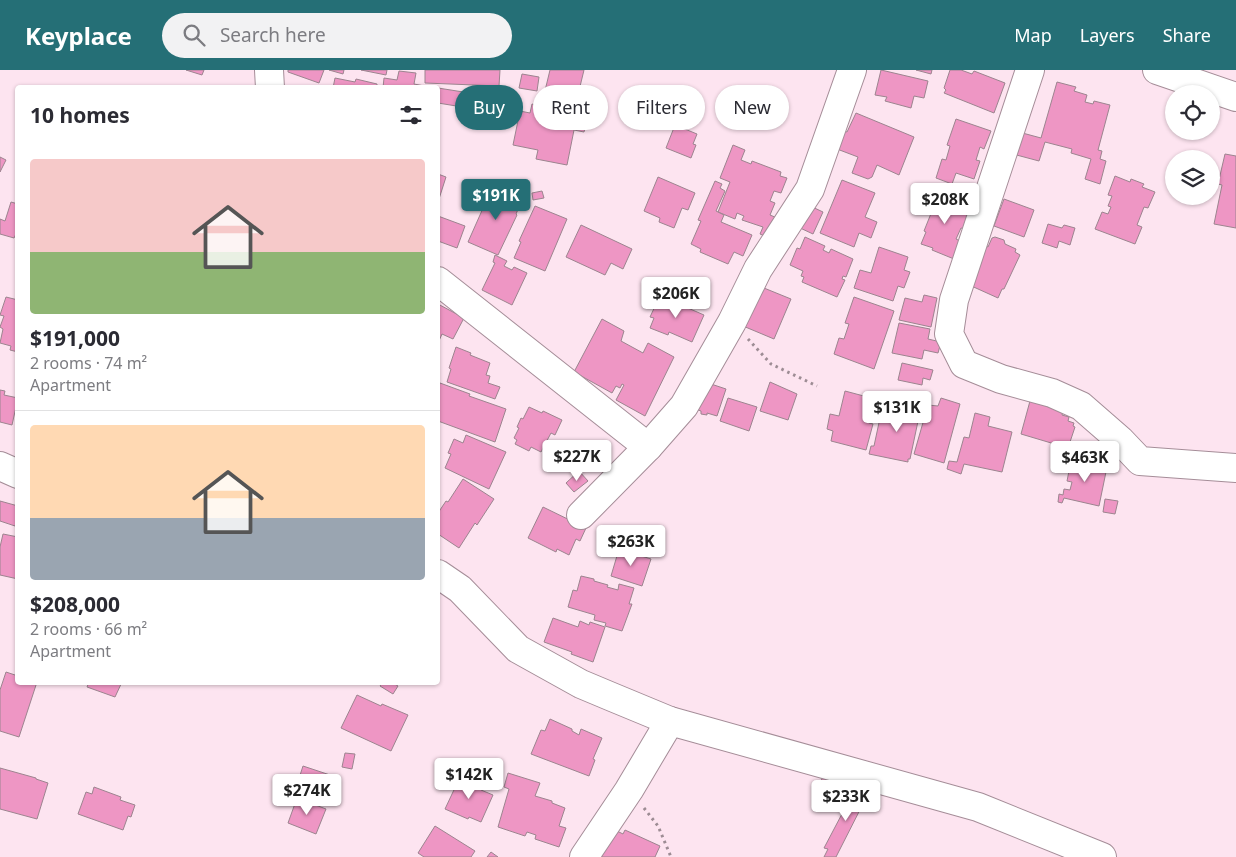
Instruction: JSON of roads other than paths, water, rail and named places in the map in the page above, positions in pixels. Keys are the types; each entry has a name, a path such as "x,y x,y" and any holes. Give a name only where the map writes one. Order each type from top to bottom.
{"street":[{"path":"269,70 270,85"},
{"path":"581,515 648,447 684,406 732,322 758,269 810,189 852,70"},
{"path":"1030,70 954,300 949,334 964,364 1002,380 1052,392 1081,406 1120,440 1140,461 1236,468"},
{"path":"1157,70 1236,97"},
{"path":"440,283 648,447"},
{"path":"0,466 15,473"},
{"path":"440,575 460,590 518,649 581,684 670,721 978,807 1102,857"},
{"path":"584,857 629,790 670,721"}]}
